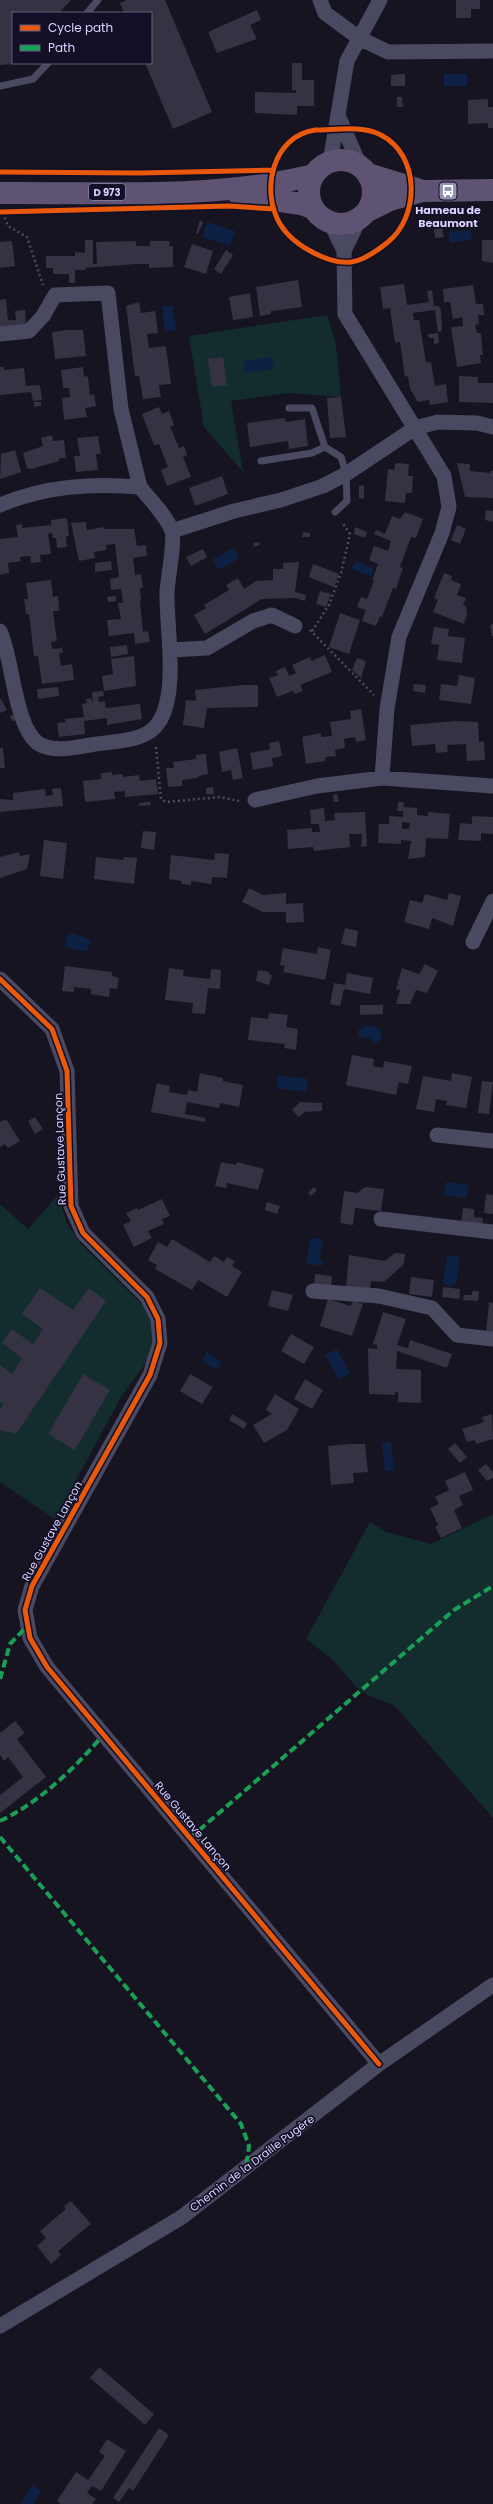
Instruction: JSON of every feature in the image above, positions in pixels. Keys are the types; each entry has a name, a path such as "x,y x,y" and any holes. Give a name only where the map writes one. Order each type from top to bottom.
{"main road":[{"path":"423,191 340,160 322,169 309,191 313,208 320,217 330,222 345,224 390,200 423,191 493,190"},
{"name":"D 973","path":"1,203 214,191 289,181 322,169"},
{"path":"363,215 374,192 364,170"},
{"name":"D 973","path":"214,191 301,204 313,208"}],"street":[{"path":"320,0 326,13 359,38 388,52 493,51"},
{"path":"322,169 338,114 347,60 380,0"},
{"path":"338,114 364,170"},
{"path":"344,252 363,215"},
{"path":"330,222 344,252 345,314 444,476 448,507 442,533 399,637 388,702 382,778"},
{"path":"0,334 29,331 43,316 55,294 108,293 121,410 140,487 172,531 167,592 171,650 167,700 159,722 148,733 135,738 79,747 56,748 39,744 28,729 18,700 5,641 0,631"},
{"path":"172,531 234,511 281,500 323,486 346,474 415,428 438,422 477,423 493,427"},
{"path":"0,505 24,495 59,487 116,485 140,487"},
{"path":"171,650 207,648 253,621 272,615 295,626"},
{"path":"255,800 316,786 382,778 493,786"},
{"path":"474,942 493,901"},
{"name":"Rue Gustave Lançon","path":"0,979 52,1029 67,1072 71,1206 83,1233 147,1297 158,1319 160,1343 150,1375 32,1586 25,1610 30,1638 48,1667 379,2064"},
{"path":"436,1134 493,1141"},
{"path":"381,1219 493,1232"},
{"path":"313,1291 379,1296 432,1308 457,1335 493,1339"},
{"name":"Chemin de la Draille Pugère","path":"0,2326 182,2217 379,2064 493,1985"}],"lane":[{"path":"89,12 98,0"},
{"path":"0,86 33,79 47,64"},
{"path":"289,408 312,408 325,447 341,458 346,474 347,501 334,512"},
{"path":"261,461 312,453 325,447"}],"path":[{"path":"1,203 8,226 27,237 44,288 55,294"},
{"path":"312,631 329,605 340,573 350,534 334,512"},
{"path":"295,626 312,631 372,694 388,702"},
{"path":"148,733 156,746 161,799 166,802 220,797 229,800 255,800"}],"green space":[{"path":"327,315 336,345 341,397 288,393 231,401 243,472 204,427 189,336"},
{"path":"58,1195 67,1224 81,1244 149,1311 159,1345 121,1397 55,1519 0,1482 0,1204 28,1229"},
{"path":"493,1514 493,1818 395,1706 368,1695 357,1688 333,1660 306,1639 370,1522 386,1532 431,1544"}],"water":[{"path":"444,74 467,74 467,86 444,86"},
{"path":"208,222 235,231 230,246 202,237"},
{"path":"469,230 473,235 470,240 450,243 449,232"},
{"path":"173,305 176,330 165,332 162,307"},
{"path":"272,357 273,369 245,373 243,361"},
{"path":"232,549 238,553 237,560 218,570 213,559"},
{"path":"356,561 374,568 371,576 352,569"},
{"path":"72,933 91,940 87,951 70,949 66,946 65,938"},
{"path":"366,1026 377,1027 381,1032 381,1040 375,1043 370,1038 359,1037 358,1030"},
{"path":"278,1075 308,1079 306,1092 277,1088"},
{"path":"446,1182 468,1185 467,1198 444,1195"},
{"path":"311,1237 323,1240 319,1260 323,1261 322,1266 306,1263"},
{"path":"447,1256 460,1257 456,1283 450,1287 443,1282"},
{"path":"337,1349 350,1373 338,1379 325,1355"},
{"path":"207,1352 222,1362 217,1370 202,1361"},
{"path":"391,1442 394,1470 385,1471 382,1443"},
{"path":"32,2485 41,2491 33,2504 21,2504"}],"building":[{"path":"0,0 71,0 60,12 12,12 13,64 0,65"},
{"path":"127,0 165,0 212,112 173,129 145,64 152,64 152,12 124,12 120,3"},
{"path":"456,0 480,0 480,9 471,9 471,18 456,18"},
{"path":"257,10 261,20 250,25 257,39 217,53 208,32"},
{"path":"292,63 302,63 302,80 314,80 314,106 297,106 297,115 255,113 255,92 296,93 296,90 292,90"},
{"path":"405,74 405,86 391,86 391,75"},
{"path":"397,97 402,97 403,107 397,107"},
{"path":"488,99 488,107 493,107 493,128 488,128 488,123 468,124 468,100"},
{"path":"200,220 203,222 198,234 196,233"},
{"path":"442,228 444,237 435,238 434,229"},
{"path":"85,240 93,240 93,264 97,264 96,242 136,241 136,246 150,246 150,241 170,241 169,246 173,246 173,267 149,268 149,264 136,264 85,268 86,270 75,270 75,283 69,283 69,274 53,274 53,268 46,268 46,256 75,256 75,252 85,253"},
{"path":"482,240 493,240 493,263 482,261"},
{"path":"12,241 15,266 0,268 0,242"},
{"path":"192,244 213,251 206,274 184,267"},
{"path":"226,250 233,255 221,274 214,269"},
{"path":"298,280 302,307 271,311 271,314 260,316 256,287"},
{"path":"404,284 407,305 429,302 427,291 432,290 434,306 439,306 441,310 442,331 438,332 435,310 413,313 414,320 419,320 426,362 431,362 435,386 446,384 448,402 430,405 429,400 418,402 410,389 408,376 405,377 400,342 395,343 390,308 383,309 380,287"},
{"path":"473,285 476,304 483,304 484,315 478,315 479,324 475,325 477,333 481,333 483,355 480,355 481,363 457,367 451,327 463,326 462,317 453,319 450,302 444,302 443,289"},
{"path":"250,293 253,317 233,320 229,297"},
{"path":"6,299 8,320 16,320 15,311 25,310 26,325 0,328 0,300"},
{"path":"139,302 141,313 155,311 158,333 147,334 149,348 166,346 171,384 159,385 161,397 143,399 139,376 135,376 126,306"},
{"path":"83,330 86,356 55,359 52,332"},
{"path":"438,333 439,343 434,344 434,338 429,338 428,334"},
{"path":"223,357 227,385 212,387 208,359"},
{"path":"0,367 4,367 4,370 24,368 26,386 40,385 42,400 33,401 31,392 0,395"},
{"path":"83,367 84,377 88,376 90,395 94,394 96,406 85,408 87,417 64,420 62,398 70,397 69,388 63,388 61,370"},
{"path":"459,376 478,377 478,383 493,383 493,403 459,402"},
{"path":"341,397 346,437 330,438 327,398"},
{"path":"34,402 41,402 41,406 34,407"},
{"path":"159,407 162,414 169,411 174,425 170,427 179,448 184,446 187,455 183,457 191,477 167,486 161,470 168,467 159,444 154,445 142,414"},
{"path":"285,418 286,422 305,419 308,446 289,449 288,441 250,447 247,423"},
{"path":"52,435 53,441 64,440 66,458 59,458 59,461 31,469 27,468 23,453 43,446 41,438"},
{"path":"98,436 101,454 96,454 98,470 76,472 74,456 80,456 77,438"},
{"path":"15,450 21,472 0,479 1,454"},
{"path":"457,463 470,464 470,471 490,473 490,471 493,471 493,498 465,497"},
{"path":"395,464 409,464 408,476 413,476 412,493 406,493 405,503 385,501 388,469 394,470"},
{"path":"222,476 228,494 195,506 189,488"},
{"path":"364,485 364,499 359,498 359,486"},
{"path":"486,510 493,511 493,522 485,520"},
{"path":"405,512 423,519 416,538 411,537 400,567 403,568 396,589 393,588 382,617 380,616 376,626 362,621 366,610 357,607 361,597 367,599 374,581 372,580 378,564 369,560 374,546 388,551 391,541 374,534 376,530 385,534 392,516 400,519"},
{"path":"67,518 69,536 66,536 67,547 57,548 56,538 53,538 52,533 48,534 51,554 40,555 41,562 31,563 30,556 20,557 21,561 8,563 9,573 0,575 0,539 18,537 16,525 22,524 22,528 51,525 51,520"},
{"path":"86,522 87,530 103,527 104,529 134,529 137,546 146,545 147,556 133,558 135,575 141,574 143,588 140,588 140,601 143,632 148,631 150,642 135,644 134,633 109,636 107,620 121,619 118,603 123,603 121,589 111,590 110,579 119,577 115,544 106,545 106,550 94,552 95,558 79,561 71,523"},
{"path":"457,525 466,529 460,544 451,540"},
{"path":"355,527 367,532 365,538 354,534"},
{"path":"303,532 310,533 310,537 302,537"},
{"path":"259,542 260,545 254,547 253,543"},
{"path":"203,549 207,557 191,566 186,557"},
{"path":"111,561 112,570 95,572 95,563"},
{"path":"299,562 295,592 306,595 305,601 295,598 262,599 205,634 194,615 206,608 204,605 229,590 226,585 238,578 244,589 256,581 273,580 273,569 283,569 283,563"},
{"path":"313,564 339,574 334,587 309,577"},
{"path":"444,573 452,576 451,580 461,584 457,595 466,598 463,605 466,606 467,615 464,624 433,612 438,600 434,598"},
{"path":"51,580 53,597 58,596 59,611 53,611 57,641 51,642 52,649 62,648 63,653 59,653 61,666 72,664 74,680 42,684 38,656 34,656 29,614 26,614 24,599 28,599 26,583"},
{"path":"320,591 331,594 326,607 316,604"},
{"path":"116,596 116,601 108,602 107,597"},
{"path":"340,613 360,620 349,654 329,647"},
{"path":"493,624 493,636 492,636 490,625"},
{"path":"434,627 449,629 448,636 465,638 462,663 437,660 439,645 431,644"},
{"path":"127,645 128,654 111,657 110,647"},
{"path":"325,655 332,672 300,685 303,691 295,694 293,691 277,697 269,678 278,675 276,671 285,667 289,676 296,673 292,665 310,657 311,661"},
{"path":"134,656 136,686 104,691 102,676 113,674 111,659"},
{"path":"357,658 366,661 361,678 352,670"},
{"path":"459,675 475,678 471,704 439,700 441,684 457,686"},
{"path":"414,684 426,685 425,693 413,691"},
{"path":"258,685 258,707 207,708 204,728 183,725 186,700 196,701 195,690"},
{"path":"58,687 59,696 38,699 37,689"},
{"path":"103,691 104,696 98,697 99,702 105,701 106,708 140,704 142,719 107,725 107,718 84,721 85,734 59,737 57,723 66,722 65,719 84,717 82,704 87,703 86,699 91,698 93,703 92,692"},
{"path":"1,699 7,710 0,713 0,700"},
{"path":"361,709 366,740 356,742 355,737 344,739 345,748 335,750 336,756 325,757 325,761 306,764 302,737 321,733 321,737 332,736 330,722 351,719 350,711"},
{"path":"15,714 18,720 12,721 10,716"},
{"path":"456,721 478,722 479,742 484,741 485,760 467,761 466,744 447,745 448,752 436,753 435,744 412,746 410,725"},
{"path":"279,741 282,756 272,758 273,766 253,770 250,753 270,749 269,743"},
{"path":"0,748 3,748 5,768 0,768"},
{"path":"237,748 243,778 233,780 231,770 222,772 219,752"},
{"path":"206,754 208,774 198,776 198,778 182,780 182,786 168,787 166,768 174,768 173,762 196,759 196,755"},
{"path":"112,772 112,775 123,774 123,777 139,775 140,781 156,779 158,794 125,797 125,791 114,792 115,799 85,802 83,781 101,779 101,773"},
{"path":"213,787 214,794 206,794 206,788"},
{"path":"61,788 63,806 0,812 0,799 13,800 13,793 45,789 46,796 53,795 52,789"},
{"path":"337,794 339,802 334,802 333,795"},
{"path":"150,802 151,805 139,806 139,803"},
{"path":"398,802 404,802 403,807 417,808 417,815 428,816 428,812 450,814 448,839 426,838 425,857 408,859 411,841 401,840 401,844 378,843 379,824 389,824 389,816 403,817 403,811 397,811","holes":["402,822 410,823 409,829 402,829"]},
{"path":"324,808 325,821 335,820 334,813 365,812 367,846 361,847 362,834 349,834 350,847 314,851 313,847 288,849 287,830 312,828 312,832 320,832 319,824 311,824 310,810"},
{"path":"472,816 493,817 493,834 481,833 481,841 458,840 460,823 472,824"},
{"path":"143,831 156,832 154,850 141,848"},
{"path":"44,840 67,843 63,879 40,876"},
{"path":"19,852 20,856 30,854 27,869 0,878 0,857"},
{"path":"215,853 229,854 227,878 212,877 211,884 191,881 191,885 181,884 182,881 169,879 171,855 214,860"},
{"path":"96,857 123,860 124,857 137,858 134,884 94,879"},
{"path":"249,888 263,895 286,893 286,904 303,903 304,922 286,923 286,912 263,912 242,902"},
{"path":"449,893 461,896 453,926 432,918 429,929 404,922 410,900 422,903 425,894 447,900"},
{"path":"345,928 358,931 356,947 341,944"},
{"path":"318,947 331,950 325,980 283,972 285,966 280,965 283,948 317,954"},
{"path":"425,964 438,971 427,993 416,990 410,1004 396,1004 400,990 396,989 402,968 419,974"},
{"path":"65,966 112,972 112,976 119,978 117,989 110,988 109,997 91,994 91,989 74,987 74,992 62,991"},
{"path":"169,968 184,970 183,976 210,979 211,969 221,970 220,989 208,988 205,1014 192,1013 193,1003 165,1000"},
{"path":"258,970 269,972 269,974 272,975 269,985 256,981"},
{"path":"347,973 373,978 370,994 344,989 340,1006 330,1004 334,983 345,985"},
{"path":"360,1005 383,1005 383,1014 360,1015"},
{"path":"269,1013 288,1015 286,1027 298,1029 296,1050 284,1048 285,1044 248,1040 251,1017 268,1019"},
{"path":"352,1055 374,1059 373,1066 383,1068 384,1061 412,1066 408,1084 399,1082 396,1095 346,1085"},
{"path":"200,1073 223,1078 223,1081 243,1085 239,1107 220,1103 219,1108 187,1102 185,1114 205,1118 205,1122 151,1112 157,1083 170,1086 169,1092 187,1095 188,1090 197,1092"},
{"path":"452,1073 472,1077 466,1108 446,1105 447,1101 436,1099 434,1112 416,1109 423,1076 451,1081"},
{"path":"482,1081 493,1082 489,1114 478,1113"},
{"path":"300,1102 322,1103 322,1111 305,1112 299,1117 292,1110"},
{"path":"35,1117 43,1129 35,1134 28,1121"},
{"path":"6,1119 20,1141 8,1148 5,1144 0,1147 0,1122"},
{"path":"221,1162 236,1165 237,1162 264,1169 258,1190 227,1183 226,1188 215,1186"},
{"path":"314,1187 317,1190 311,1196 308,1193"},
{"path":"365,1187 384,1189 381,1211 355,1208 353,1225 340,1223 344,1191 357,1193"},
{"path":"486,1194 493,1195 493,1214 484,1213"},
{"path":"162,1199 170,1216 162,1219 164,1224 148,1231 152,1238 134,1247 123,1225 131,1221 126,1213 137,1208 138,1210"},
{"path":"267,1202 280,1206 277,1214 265,1210"},
{"path":"463,1208 474,1209 474,1217 483,1218 482,1226 461,1223"},
{"path":"172,1239 210,1262 214,1256 224,1262 227,1257 235,1261 232,1266 242,1272 227,1297 198,1280 192,1290 155,1269 157,1265 148,1260 158,1242 167,1247"},
{"path":"395,1253 405,1254 404,1264 384,1282 371,1281 370,1290 346,1287 349,1255 385,1261"},
{"path":"315,1274 332,1276 331,1286 314,1284"},
{"path":"411,1277 434,1280 432,1297 409,1294"},
{"path":"443,1287 460,1289 459,1299 442,1297"},
{"path":"40,1288 73,1310 89,1288 106,1301 16,1434 0,1430 0,1410 3,1404 0,1402 0,1365 12,1374 22,1358 2,1343 12,1329 33,1344 43,1329 22,1314"},
{"path":"272,1290 293,1295 288,1311 268,1306"},
{"path":"472,1291 479,1291 478,1301 463,1300 464,1295 472,1295"},
{"path":"328,1299 351,1306 353,1301 363,1304 352,1336 320,1326"},
{"path":"489,1302 493,1303 493,1333 486,1333"},
{"path":"383,1312 406,1319 397,1345 408,1348 410,1340 452,1354 447,1368 397,1351 396,1369 421,1370 421,1403 398,1402 398,1392 395,1392 395,1395 369,1394 368,1348 377,1349 377,1345 373,1344"},
{"path":"291,1334 314,1347 304,1364 281,1351"},
{"path":"83,1374 110,1390 75,1450 48,1434"},
{"path":"190,1374 213,1387 202,1404 180,1391"},
{"path":"305,1379 323,1390 312,1409 294,1399"},
{"path":"275,1394 299,1409 287,1430 264,1443 253,1425 272,1414 266,1410"},
{"path":"232,1414 247,1423 244,1429 229,1420"},
{"path":"492,1414 493,1439 476,1444 475,1440 467,1442 462,1429 484,1422 482,1417"},
{"path":"455,1443 467,1457 460,1463 448,1449"},
{"path":"365,1444 368,1472 353,1473 354,1483 331,1485 328,1446"},
{"path":"486,1464 493,1472 493,1478 487,1481 478,1470"},
{"path":"465,1472 473,1490 459,1496 463,1505 454,1510 462,1528 441,1538 435,1527 438,1525 430,1508 439,1504 435,1497 449,1490 445,1481"},
{"path":"15,1721 25,1733 17,1739 46,1777 0,1813 0,1795 23,1777 8,1757 4,1761 0,1755 0,1733"},
{"path":"71,2201 91,2224 58,2251 61,2255 51,2264 37,2246 46,2238 40,2231 66,2209 64,2206"},
{"path":"99,2367 154,2414 145,2425 90,2378"},
{"path":"159,2428 169,2435 133,2491 129,2488 119,2502 113,2498"},
{"path":"107,2439 126,2451 101,2491 92,2486 87,2493 96,2499 92,2504 61,2504 57,2501 76,2472 88,2480 105,2456 99,2452"}],"marked path":[{"path":"190,1838 454,1610 493,1586"},
{"path":"0,1679 10,1644 28,1625"},
{"path":"0,1821 15,1813 43,1794 69,1771 104,1734"},
{"path":"0,1837 241,2124 249,2146 246,2168"}],"cycle path":[{"path":"357,129 366,130 381,135 394,144 403,156 409,171 411,186 410,202 406,217 398,231 388,242 378,249 369,255 352,262 335,261 325,258 299,244 280,224 274,210 271,196 271,181 274,166 280,153 289,142 301,134 315,130 357,129"},
{"path":"0,172 140,173 273,170"},
{"path":"0,212 229,206 274,209"},
{"path":"0,979 52,1029 67,1071 71,1206 83,1233 147,1297 158,1319 160,1343 150,1375 32,1586 25,1610 30,1638 47,1667 379,2064"}],"place":[{"name":"Hameau de Beaumont","path":"448,191"}]}
